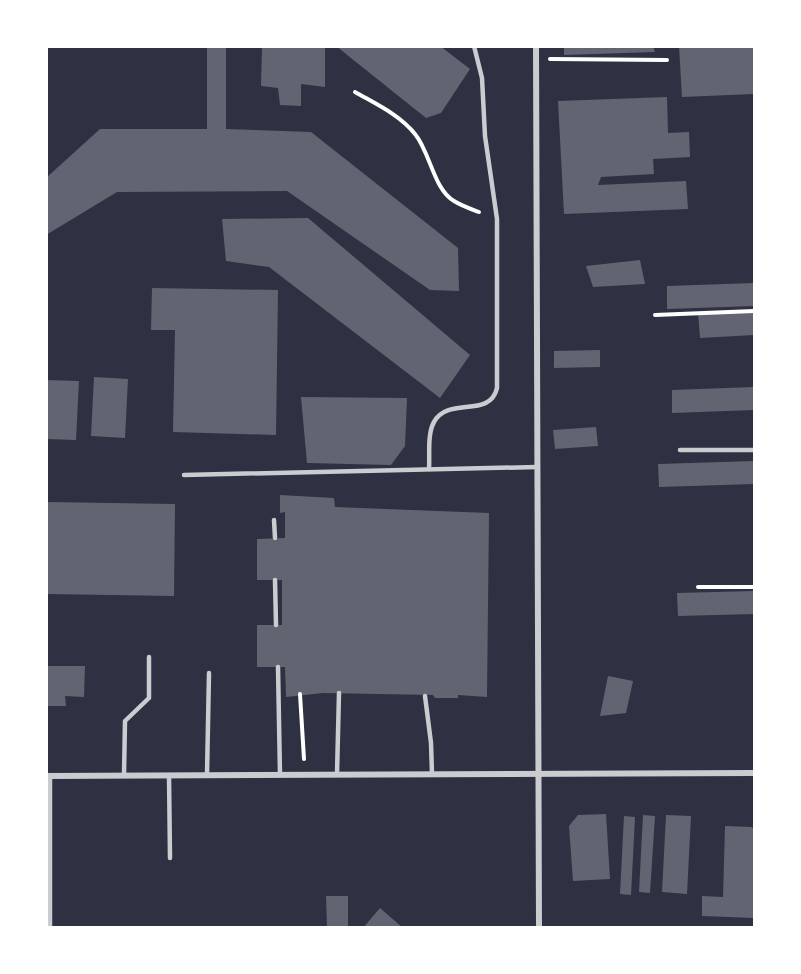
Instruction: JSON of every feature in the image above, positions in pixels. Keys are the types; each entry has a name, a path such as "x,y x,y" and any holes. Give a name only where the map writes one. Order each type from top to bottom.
{"street":[{"path":"536,46 539,927"},
{"path":"48,776 754,773"}],"lane":[{"path":"429,470 431,431 440,415 447,410 483,405 489,402 496,393 497,219 485,136 482,78 474,46"},
{"path":"680,450 754,450"},
{"path":"184,475 537,467"},
{"path":"274,520 275,538"},
{"path":"275,580 276,625"},
{"path":"124,775 125,721 148,698 149,657"},
{"path":"278,667 280,775"},
{"path":"207,775 209,673"},
{"path":"337,774 339,693"},
{"path":"425,696 432,774"},
{"path":"170,775 170,858"},
{"path":"48,776 50,927"}],"path":[{"path":"536,59 667,60"},
{"path":"355,92 399,118 415,134 422,144 443,192 452,201 497,219"},
{"path":"655,315 754,311"},
{"path":"698,587 754,587"},
{"path":"300,694 305,775"}],"building":[{"path":"207,46 226,46 226,129 311,132 458,248 459,291 430,290 287,191 117,192 46,235 46,178 100,129 207,129"},
{"path":"262,46 325,46 325,87 301,84 301,106 280,105 278,88 261,86"},
{"path":"336,46 440,46 470,69 441,113 426,118"},
{"path":"564,46 653,46 655,52 564,55"},
{"path":"679,46 754,46 754,94 682,97"},
{"path":"667,97 668,133 689,132 690,157 653,159 654,174 601,177 598,185 686,181 688,209 564,214 558,101"},
{"path":"308,218 470,355 440,398 269,267 226,261 222,219"},
{"path":"640,260 645,284 593,287 586,266"},
{"path":"754,283 754,306 667,309 667,286"},
{"path":"152,288 278,290 276,435 173,432 175,330 151,330"},
{"path":"754,311 754,335 700,338 698,313"},
{"path":"600,350 600,367 554,368 554,351"},
{"path":"94,377 128,379 125,438 91,436"},
{"path":"46,380 79,381 76,440 46,439"},
{"path":"754,387 754,410 672,413 672,390"},
{"path":"301,397 407,398 405,446 391,465 307,463"},
{"path":"596,427 598,446 555,449 553,430"},
{"path":"754,461 754,484 659,487 658,464"},
{"path":"280,495 334,498 335,507 489,513 487,697 458,695 458,698 435,698 433,695 323,693 286,697 285,667 257,667 257,625 282,625 282,580 257,580 257,539 285,538 285,512 280,513"},
{"path":"46,502 175,504 174,596 46,594"},
{"path":"754,591 754,614 678,616 677,593"},
{"path":"46,666 85,666 84,697 65,696 66,706 46,706"},
{"path":"608,676 633,681 626,713 600,716"},
{"path":"606,814 610,879 573,881 569,826 578,815"},
{"path":"643,815 655,816 650,893 639,892"},
{"path":"666,815 691,816 687,894 662,892"},
{"path":"624,816 635,817 631,895 620,894"},
{"path":"725,826 752,827 754,830 754,918 702,916 702,896 723,897"},
{"path":"326,896 348,896 348,928 327,928"},
{"path":"380,908 403,928 363,928"}]}
